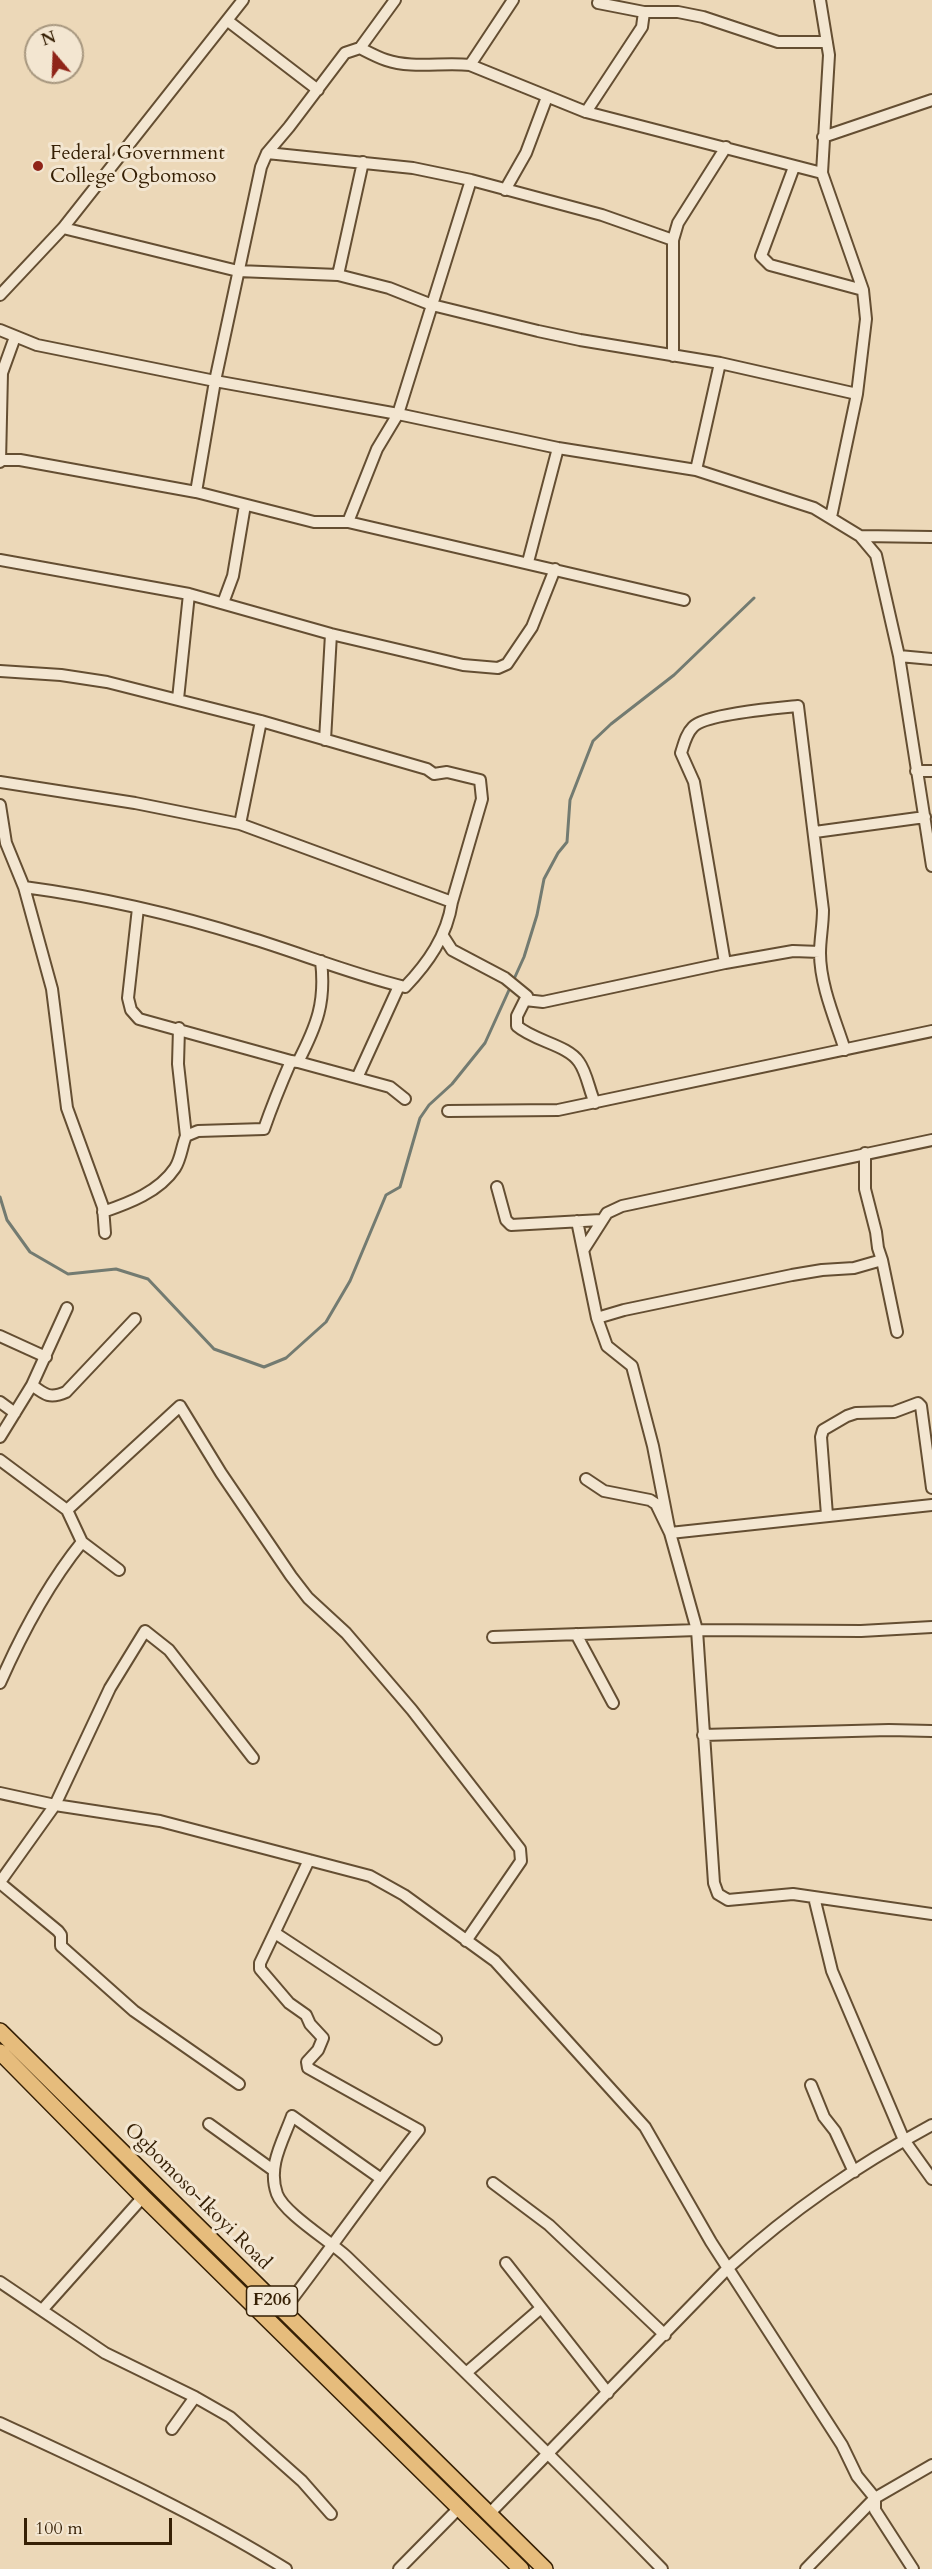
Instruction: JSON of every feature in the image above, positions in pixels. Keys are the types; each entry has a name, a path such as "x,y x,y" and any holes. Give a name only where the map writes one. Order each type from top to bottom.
{"main road":[{"name":"Ogbomoso-Ikoyi Road","path":"0,2031 545,2569"},
{"name":"Ogbomoso-Ikoyi Road","path":"0,2052 143,2197 521,2569"}],"street":[{"path":"0,295 63,228 243,0"},
{"path":"196,492 215,381 261,167 267,153 345,53 360,48 395,0"},
{"path":"470,65 513,0"},
{"path":"820,0 828,42 828,82 822,173 863,290 866,320 856,394 831,517"},
{"path":"596,1 644,12 678,12 704,17 778,42 828,42"},
{"path":"586,112 642,27 644,12"},
{"path":"228,21 318,90"},
{"path":"360,48 387,61 431,65 470,65 586,112 822,173"},
{"path":"505,189 526,153 547,98"},
{"path":"823,137 932,100"},
{"path":"673,356 673,240 678,224 726,147"},
{"path":"267,153 413,168 471,180 602,216 673,240"},
{"path":"338,275 363,162"},
{"path":"794,167 761,256 770,265 863,290"},
{"path":"348,522 377,449 398,414 471,180"},
{"path":"63,228 238,271 338,275 389,288 432,305 580,340 720,363 856,394"},
{"path":"0,330 37,345 215,381 398,414 558,448 696,470 814,508 831,517 860,536 876,555 900,656 932,866"},
{"path":"15,337 1,375 0,461 20,460 196,492 314,522 348,522 684,600"},
{"path":"696,470 720,363"},
{"path":"528,562 558,448"},
{"path":"223,603 233,576 245,505"},
{"path":"860,536 932,537"},
{"path":"0,560 189,594 331,634 464,665 498,668 507,664 531,627 555,569"},
{"path":"178,699 189,594"},
{"path":"325,740 331,634"},
{"path":"900,656 932,659"},
{"path":"0,671 61,675 107,682 261,721 427,769 434,774 447,772 480,780 482,799 442,936 422,969 405,987 246,936 85,895 24,887"},
{"path":"725,963 694,782 681,753 691,728 697,723 750,711 798,706 823,910 823,932 819,952 822,975 844,1050"},
{"path":"240,824 261,721"},
{"path":"916,771 932,771"},
{"path":"0,782 135,803 240,824 452,902"},
{"path":"0,805 2,829 11,859 24,887 52,989 67,1108 103,1212 105,1233"},
{"path":"815,832 925,817"},
{"path":"138,908 128,998 131,1010 139,1019 390,1087 405,1099"},
{"path":"442,936 452,950 505,978 527,996 517,1016 518,1026 528,1035 569,1052 579,1060 595,1102"},
{"path":"525,1000 543,1002 725,963 793,951 819,952"},
{"path":"186,1136 198,1131 264,1129 275,1097 310,1037 324,987 321,961"},
{"path":"357,1078 399,986"},
{"path":"103,1212 129,1203 161,1184 177,1166 186,1136 178,1064 179,1028"},
{"path":"448,1111 558,1110 932,1031"},
{"path":"584,1250 607,1213 622,1206 932,1140"},
{"path":"865,1154 865,1189 897,1332"},
{"path":"497,1187 506,1220 511,1225 601,1220"},
{"path":"577,1221 597,1318 607,1346 632,1366 653,1446 670,1533 697,1630 714,1883 718,1894 728,1900 793,1894 932,1914"},
{"path":"597,1318 792,1275 854,1268 882,1260"},
{"path":"0,1437 32,1385 67,1308"},
{"path":"32,1385 48,1397 56,1397 66,1392 135,1319"},
{"path":"0,1336 46,1357"},
{"path":"0,1402 15,1413"},
{"path":"827,1515 821,1437 823,1430 856,1413 894,1412 918,1403 921,1406 932,1488"},
{"path":"67,1510 180,1406 221,1473 291,1576 308,1598 346,1633 412,1710 520,1849 520,1861 466,1941"},
{"path":"0,1460 67,1510 82,1542 119,1570"},
{"path":"586,1479 604,1491 650,1500 656,1504 670,1533"},
{"path":"670,1533 932,1505"},
{"path":"0,1683 13,1654 60,1569 82,1542"},
{"path":"493,1637 697,1630 861,1631 932,1627"},
{"path":"239,2084 134,2011 61,1946 61,1935 58,1931 0,1883 55,1805 90,1728 145,1630 169,1650 253,1758"},
{"path":"576,1634 613,1703"},
{"path":"703,1735 932,1731"},
{"path":"0,1793 55,1805 160,1821 370,1876 404,1895 495,1961 645,2127 728,2268 842,2445 857,2476 875,2498 875,2510 913,2569"},
{"path":"283,2311 380,2178 419,2130 308,2068 307,2062 318,2050 324,2038 310,2024 306,2015 289,2004 260,1969 260,1963 309,1860"},
{"path":"814,1897 832,1971 904,2140 932,2179"},
{"path":"275,1933 436,2039"},
{"path":"811,2085 824,2117 838,2136 854,2172"},
{"path":"380,2178 379,2175 292,2116 273,2170 277,2195 289,2211 334,2244 548,2453 662,2569"},
{"path":"209,2124 273,2170"},
{"path":"490,2513 728,2268 796,2210 904,2140 932,2125"},
{"path":"493,2183 549,2225 665,2335"},
{"path":"43,2309 143,2197"},
{"path":"506,2264 608,2393"},
{"path":"0,2282 105,2353 195,2397 230,2417 302,2481 331,2514"},
{"path":"466,2373 541,2308"},
{"path":"172,2429 195,2397"},
{"path":"0,2423 129,2483 201,2520 286,2569"},
{"path":"806,2569 875,2498 932,2465"},
{"path":"399,2569 459,2508"}],"waterway":[{"path":"0,1197 7,1220 30,1252 68,1274 116,1269 148,1279 214,1349 264,1367 286,1358 326,1322 350,1281 386,1195 400,1187 420,1118 429,1105 452,1084 485,1043 524,957 537,915 544,879 558,853 567,842 570,800 593,741 611,724 674,675 754,598"}],"place":[{"name":"Federal Government College Ogbomoso","path":"38,166"}]}
